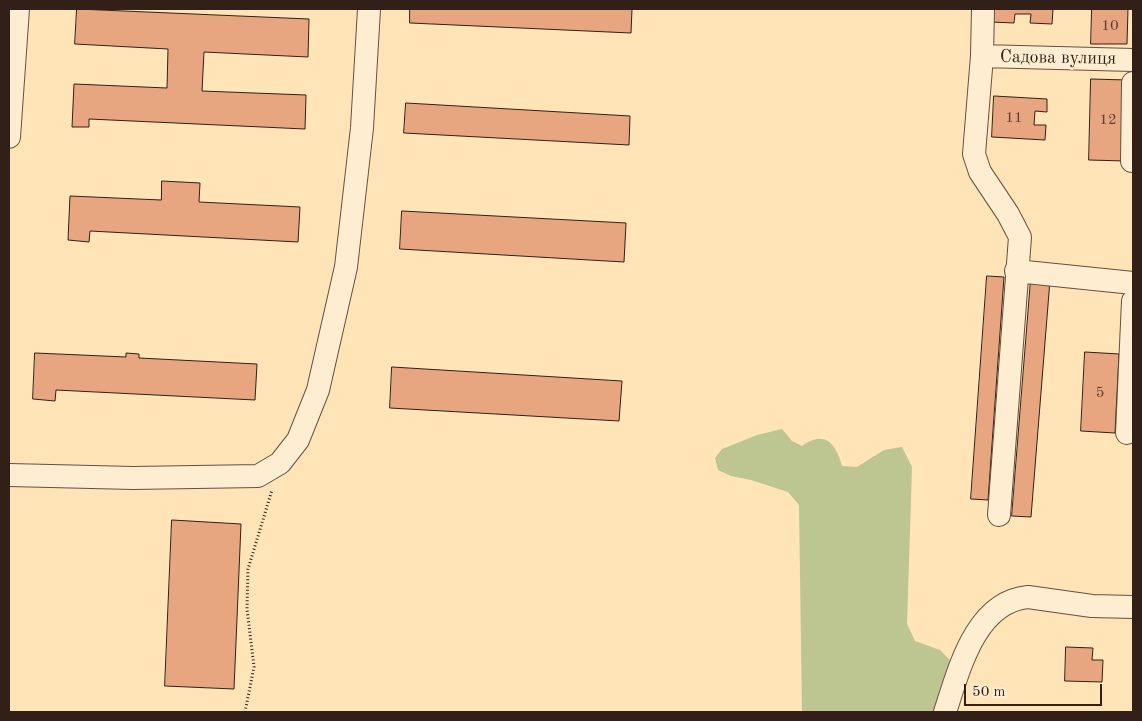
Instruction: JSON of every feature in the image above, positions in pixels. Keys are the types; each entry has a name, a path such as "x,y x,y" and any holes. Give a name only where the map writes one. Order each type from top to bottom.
{"street":[{"path":"9,137 18,9"},
{"path":"9,476 133,478 258,476 280,463 298,440 318,390 346,267 362,128 369,9"},
{"path":"983,9 982,56 974,154 980,172 1008,214 1020,237 999,515"},
{"name":"Садова вулиця","path":"982,56 1133,60"},
{"path":"1132,161 1133,83"},
{"path":"1016,271 1133,283"},
{"path":"1127,433 1133,301"},
{"path":"945,712 961,663 972,641 997,608 1018,598 1028,597 1092,606 1133,607"}],"path":[{"path":"245,712 254,667 247,610 248,569 280,463"}],"green space":[{"path":"782,429 792,441 802,446 817,439 828,441 840,458 842,466 857,467 884,450 902,447 912,467 907,624 915,641 940,650 950,660 936,712 802,712 799,505 788,492 751,480 731,476 718,470 715,458 722,449 757,435"}],"building":[{"path":"77,9 309,19 308,57 204,52 202,91 306,95 305,129 89,119 89,127 72,127 74,84 167,88 168,49 75,44"},
{"path":"410,9 632,9 631,33 410,23"},
{"path":"991,9 1053,9 1052,24 1030,23 1031,14 1015,14 1014,23 991,22"},
{"path":"1092,9 1128,9 1127,44 1091,44"},
{"path":"1091,79 1127,80 1125,161 1089,160"},
{"path":"994,96 1047,99 1047,112 1035,111 1034,125 1046,125 1045,140 992,137"},
{"path":"406,103 630,116 629,145 404,133"},
{"path":"162,181 200,183 199,202 300,207 298,242 90,231 89,242 68,240 70,196 161,200"},
{"path":"402,211 626,223 624,262 400,249"},
{"path":"987,276 1004,277 988,500 971,499"},
{"path":"1031,279 1050,280 1031,517 1012,516"},
{"path":"1085,352 1119,354 1115,433 1081,431"},
{"path":"35,353 126,357 126,353 139,354 139,358 257,364 255,400 56,390 55,401 33,399"},
{"path":"392,367 622,381 619,421 390,408"},
{"path":"172,520 241,524 234,689 165,686"},
{"path":"1066,647 1093,648 1092,660 1103,660 1102,682 1065,681"}]}
